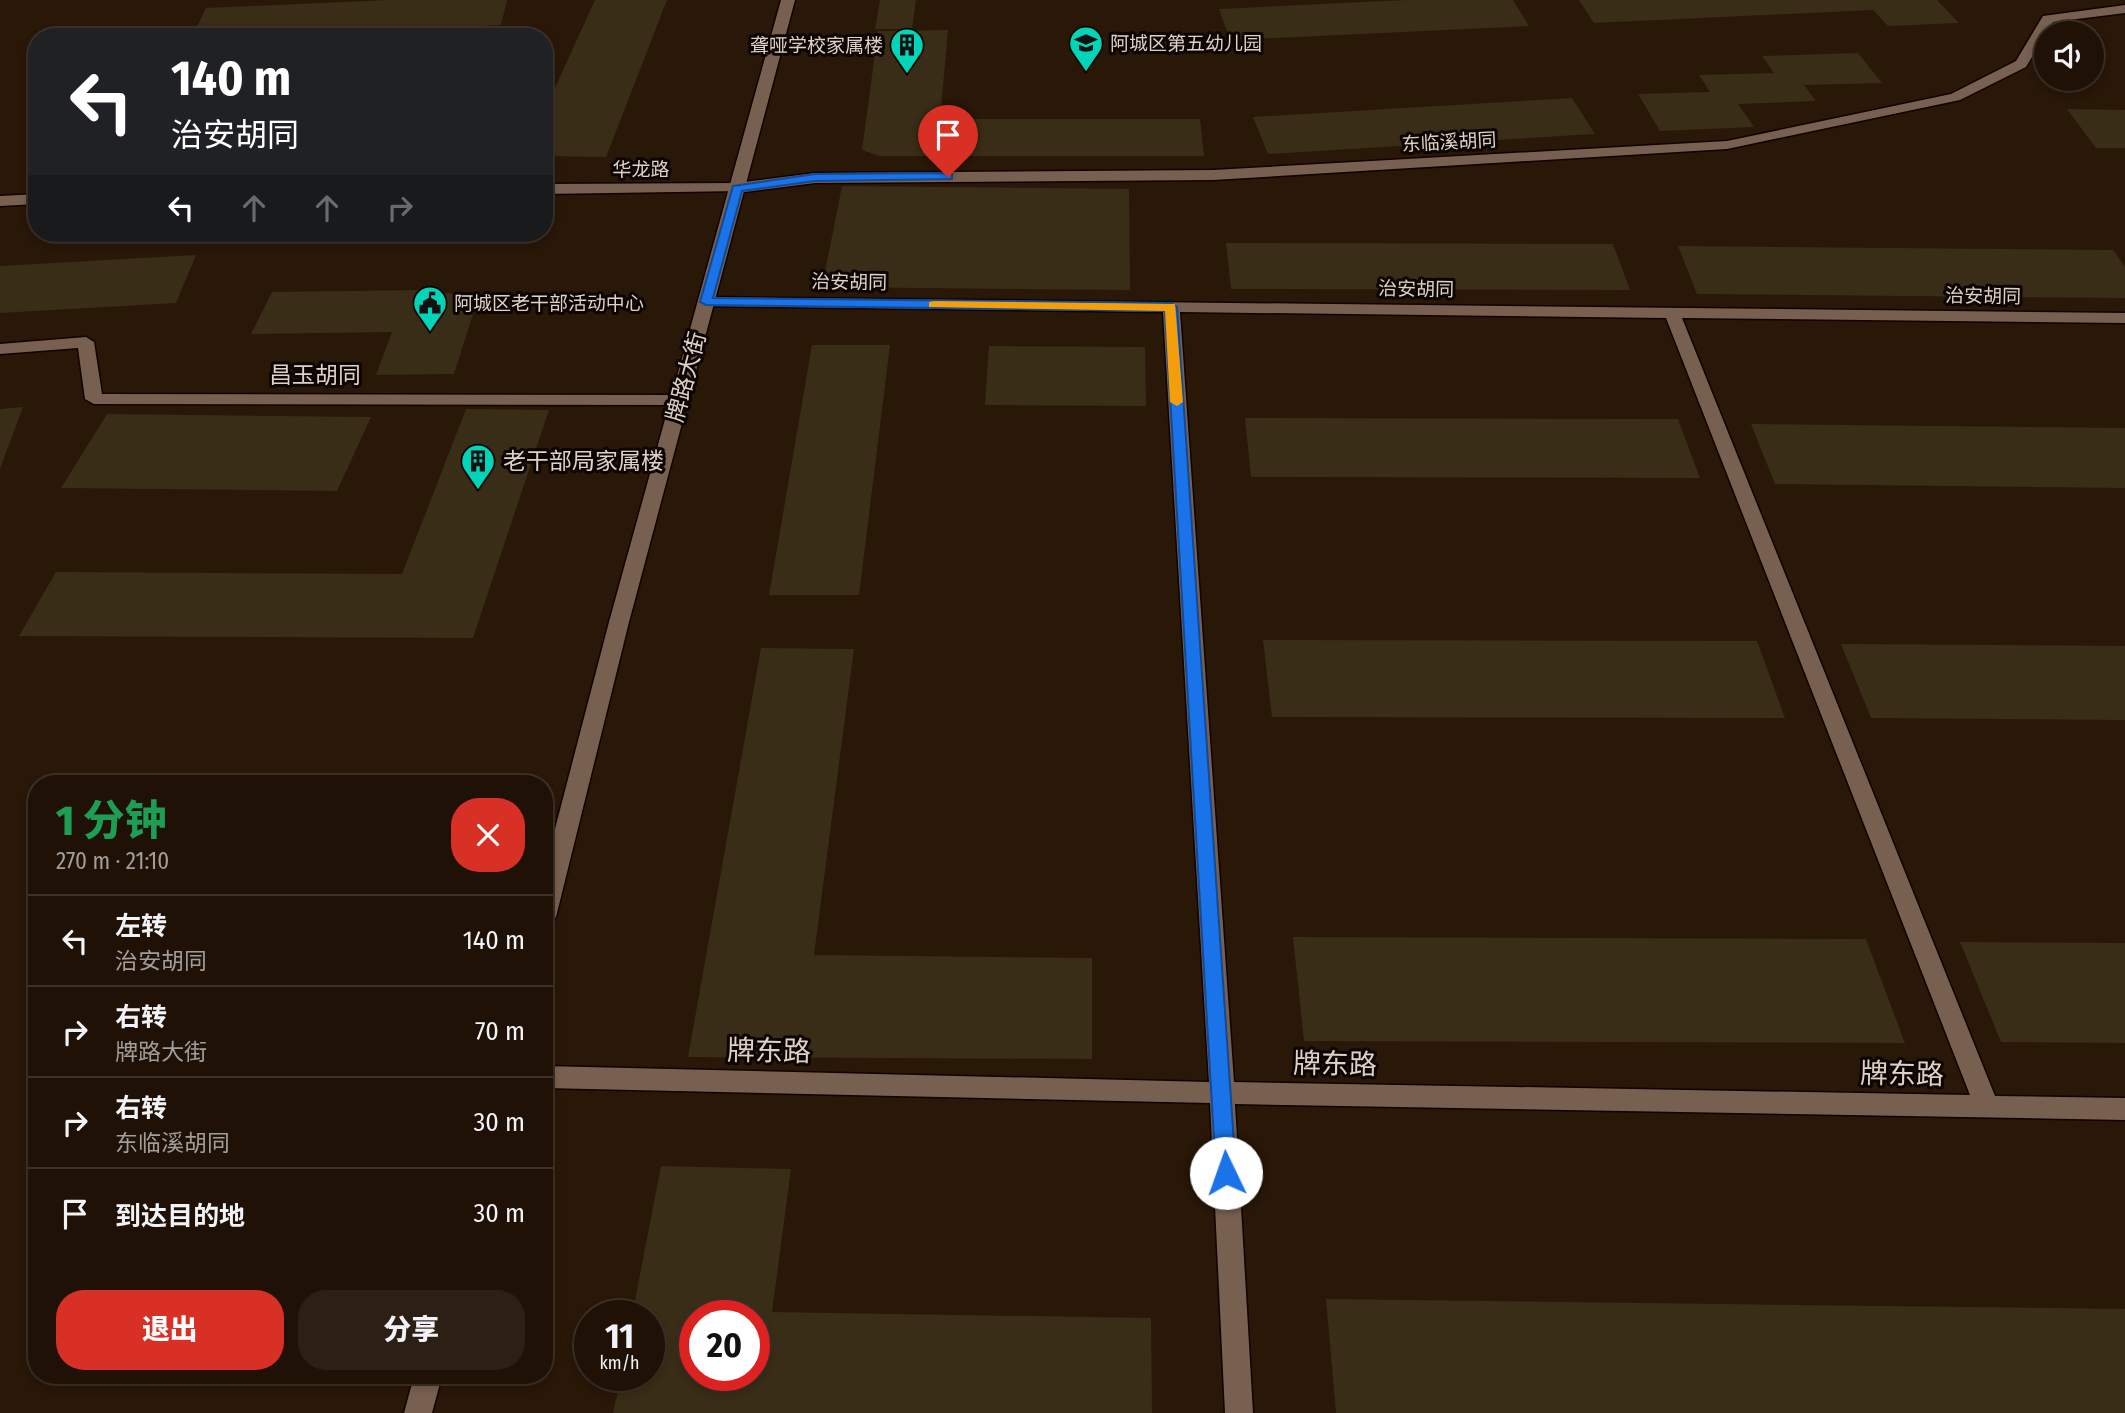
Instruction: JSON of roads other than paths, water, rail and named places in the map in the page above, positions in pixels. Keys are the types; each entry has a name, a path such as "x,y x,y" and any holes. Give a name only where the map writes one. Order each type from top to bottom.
{"street":[{"name":"牌路大街","path":"553,882 619,622 788,0"},
{"name":"东临溪胡同","path":"737,188 815,178 1213,175 1727,145 1955,97 2021,64 2048,19 2125,9"},
{"name":"华龙路","path":"553,189 737,188"},
{"path":"0,201 28,199"},
{"name":"治安胡同","path":"706,302 2125,318"},
{"path":"1171,307 1222,1093 1239,1413"},
{"path":"1672,313 1987,1107"},
{"name":"昌玉胡同","path":"0,349 86,342 94,399 680,400"},
{"name":"牌东路","path":"553,1077 2125,1110"},
{"path":"418,1413 426,1384"}],"place":[{"name":"阿城区第五幼儿园","path":"1086,73"},
{"name":"聋哑学校家属楼","path":"907,75"},
{"name":"阿城区老干部活动中心","path":"430,333"},
{"name":"老干部局家属楼","path":"478,491"}]}
